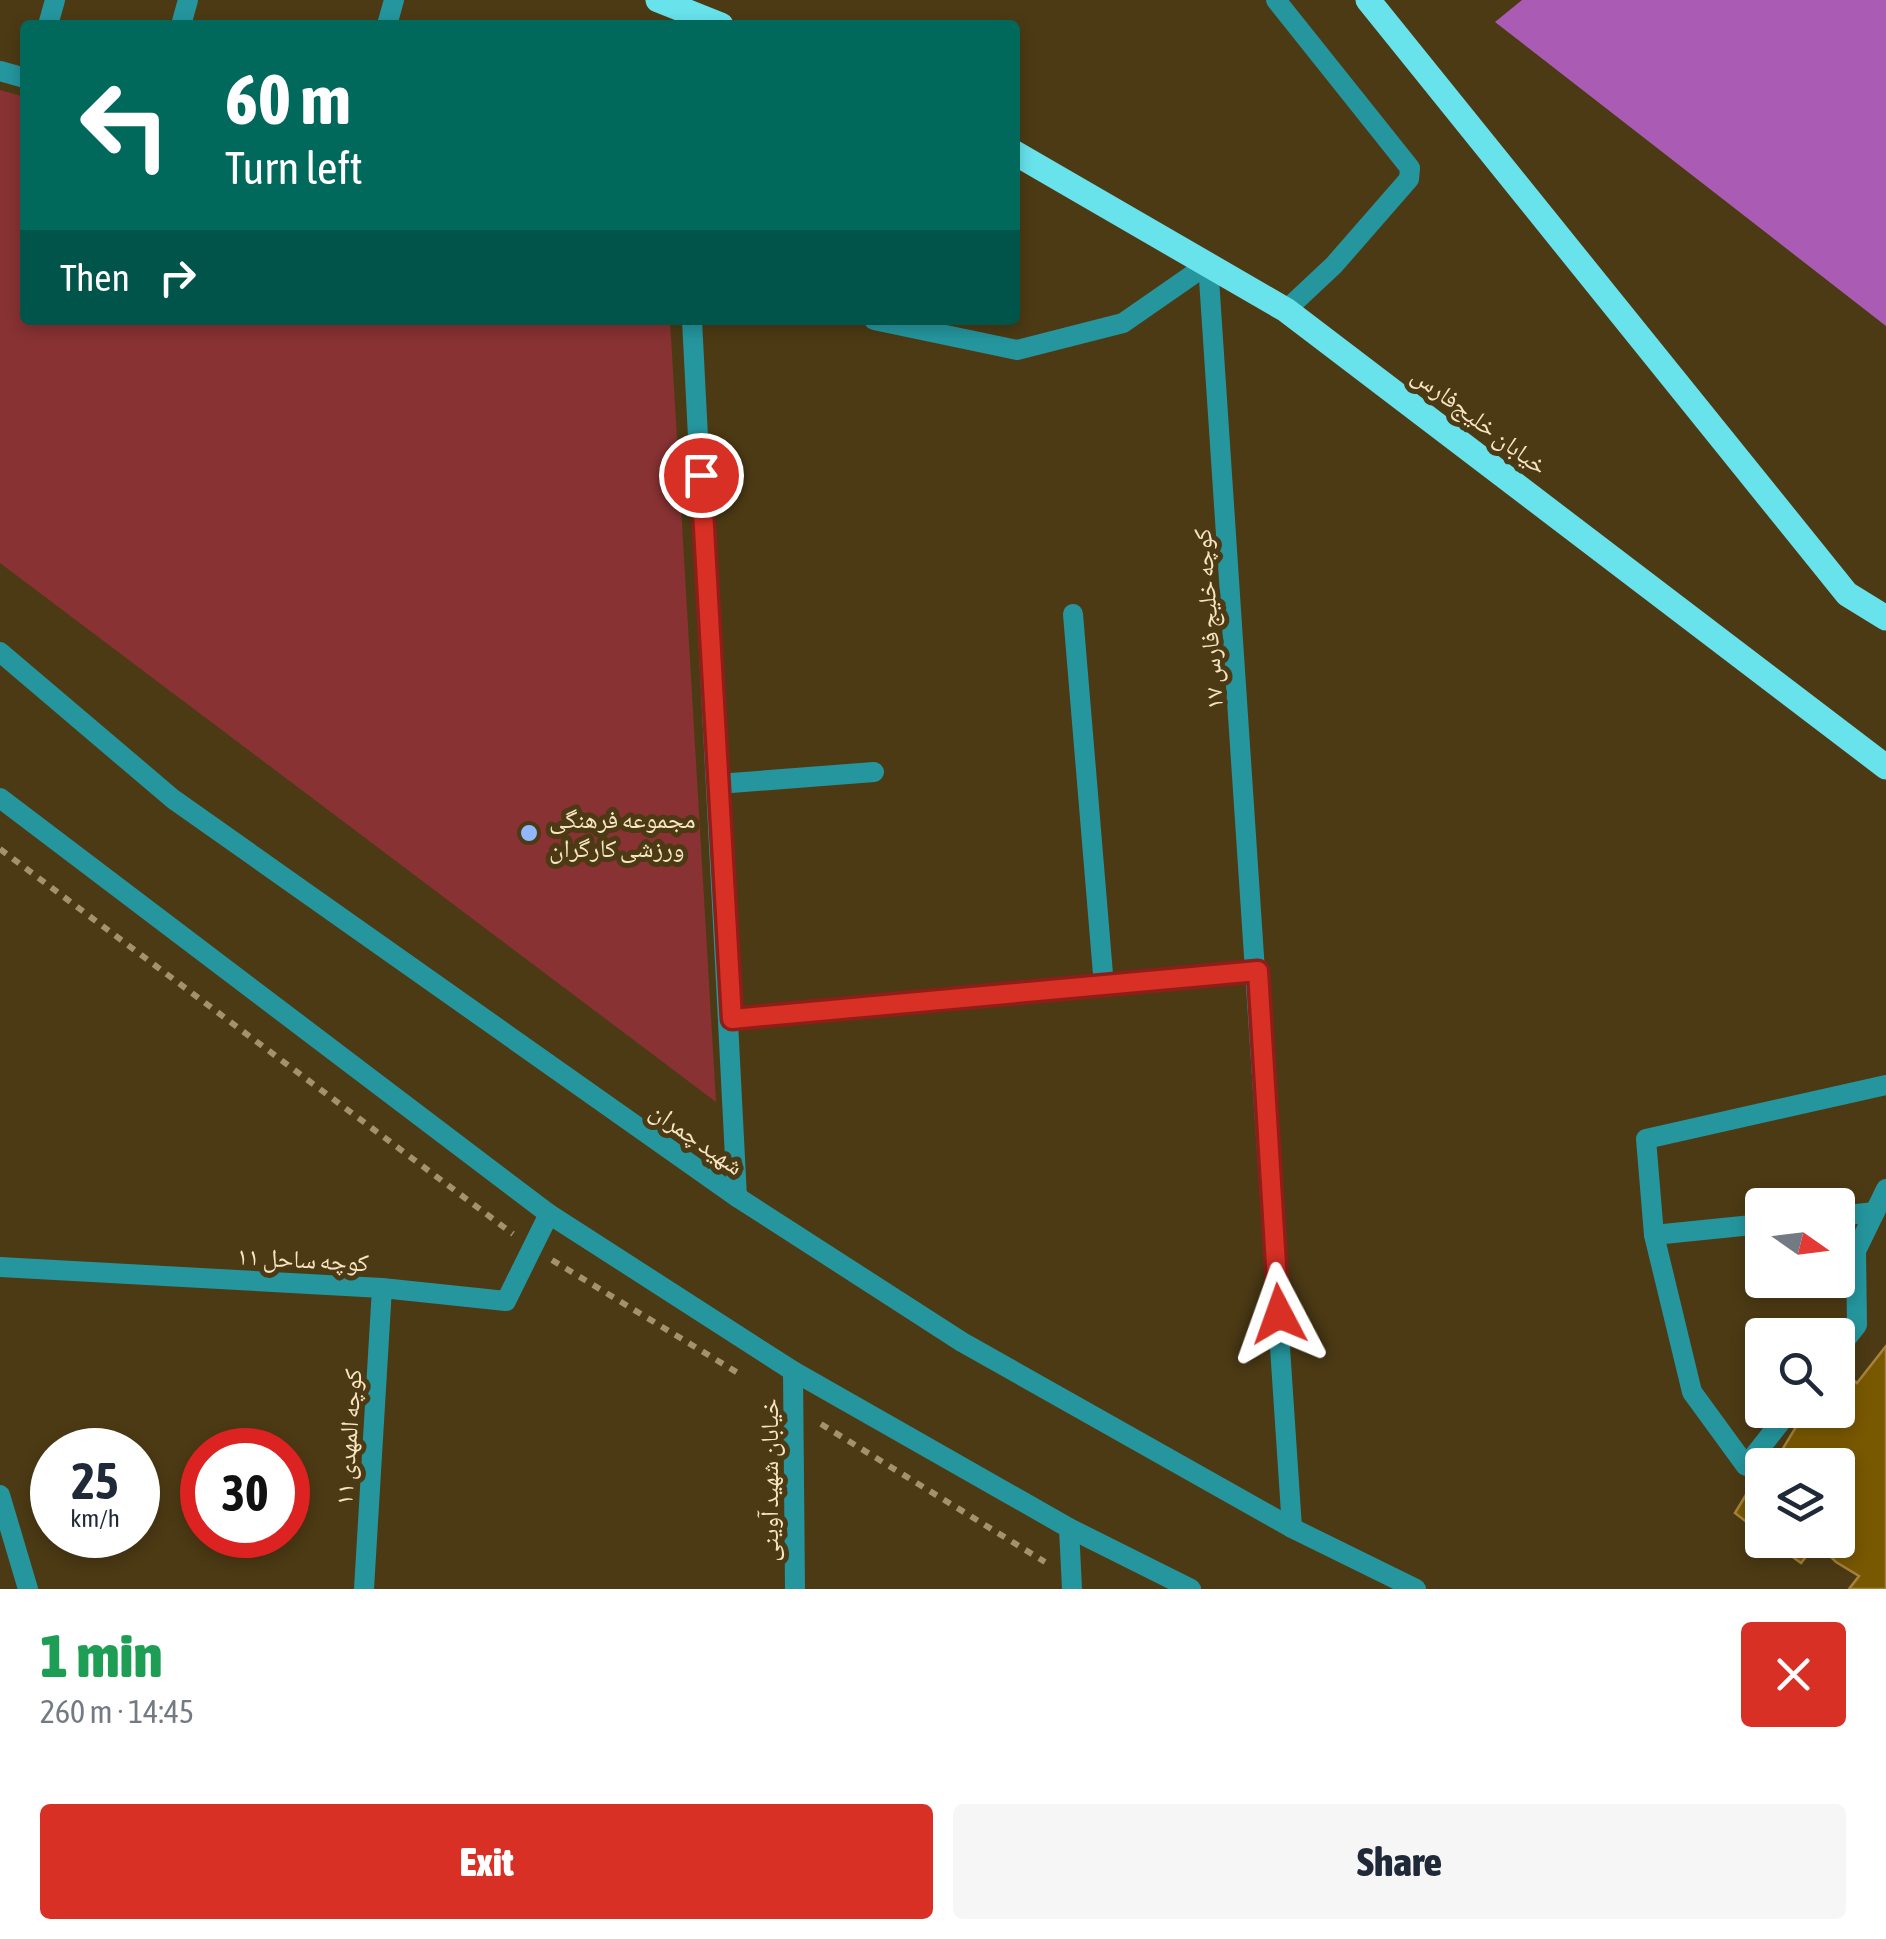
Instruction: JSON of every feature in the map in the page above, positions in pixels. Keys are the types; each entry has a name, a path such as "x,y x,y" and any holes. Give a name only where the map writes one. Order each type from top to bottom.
{"main road":[{"path":"658,0 708,20"},
{"path":"1368,0 1847,594 1886,618"},
{"name":"خیابان خلیج‌فارس","path":"1020,157 1286,310 1886,768"}],"street":[{"path":"1276,0 1410,168 1409,179 1347,251 1286,310"},
{"path":"898,325 1018,350 1123,323 1208,264"},
{"name":"کوچه خلیج فارس ۱۷","path":"1208,264 1258,971 1292,1528"},
{"path":"692,325 732,1019 738,1198"},
{"path":"1073,614 1104,986"},
{"name":"شهید چمران","path":"0,652 173,799 738,1198 962,1342 1292,1528 1416,1589"},
{"path":"718,784 874,772"},
{"path":"0,798 549,1214 793,1371 1068,1528 1191,1589"},
{"path":"732,1019 1258,971"},
{"path":"1776,1428 1746,1466 1692,1392 1654,1235 1646,1139 1886,1084"},
{"path":"1855,1325 1856,1251 1886,1189"},
{"path":"1855,1214 1875,1212"},
{"name":"کوچه ساحل ۱۱","path":"0,1266 382,1288 506,1301 549,1214"},
{"path":"1654,1235 1745,1226"},
{"name":"کوچه المهدی ۱۱","path":"364,1589 382,1288"},
{"name":"خیابان شهید آوینی","path":"793,1371 795,1589"},
{"path":"0,1494 28,1589"},
{"path":"1068,1528 1072,1589"}],"shaded area":[{"path":"1522,0 1886,0 1886,326 1495,22"},
{"name":"مجموعه فرهنگی ورزشی کارگران","path":"0,90 20,96 20,325 670,325 716,1102 0,563"}],"building":[{"path":"1886,1346 1886,1589 1849,1589 1859,1576 1832,1558 1855,1558 1855,1448 1783,1448 1795,1428 1855,1428 1857,1383"},
{"path":"1745,1496 1745,1521 1735,1513"}],"place":[{"name":"مجموعه فرهنگی ورزشی کارگران","path":"529,833"}],"route":[{"path":"701,475 732,1019 1258,971 1279,1314"}]}
